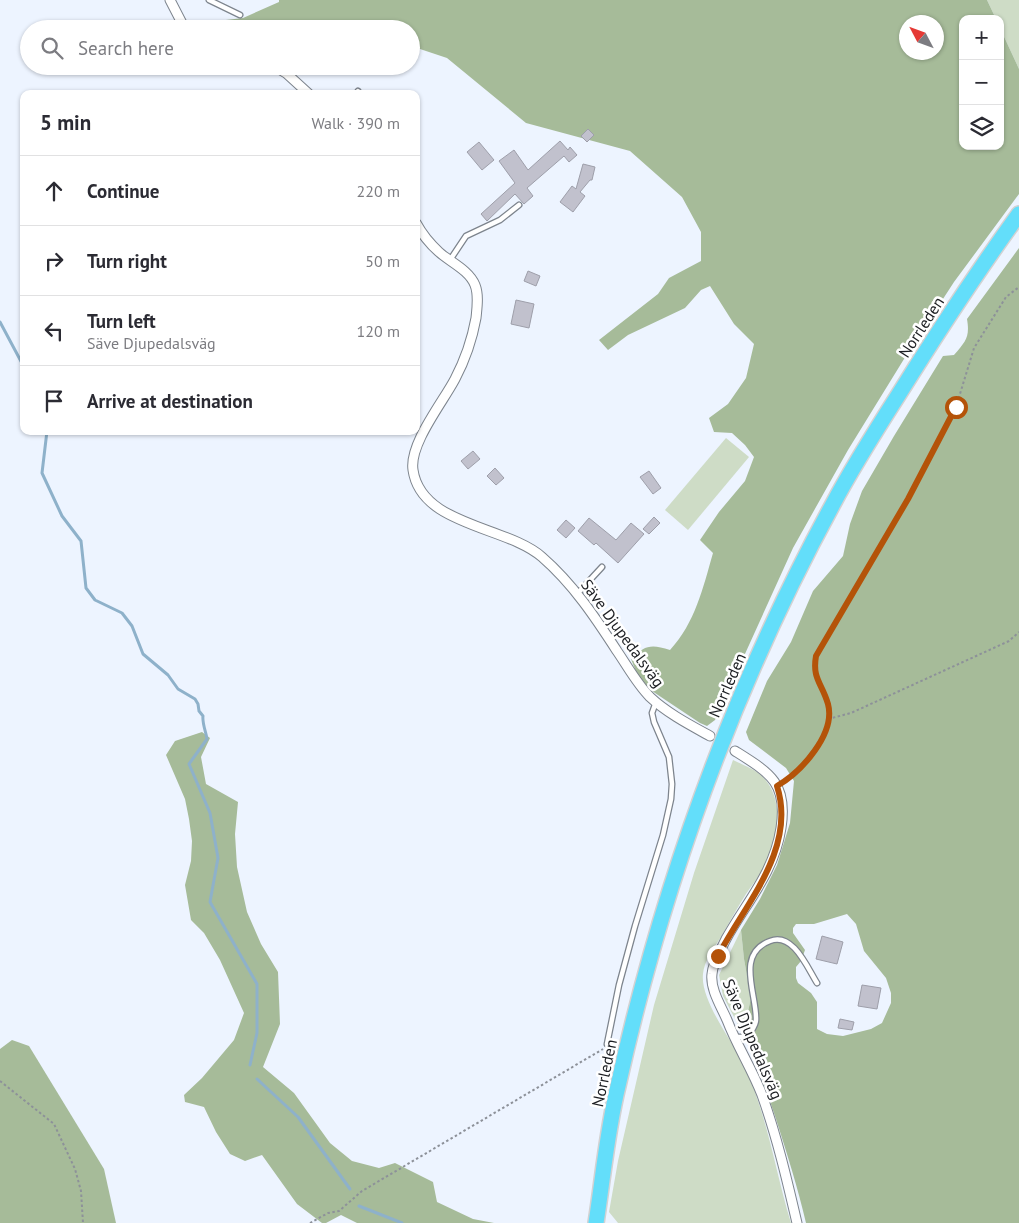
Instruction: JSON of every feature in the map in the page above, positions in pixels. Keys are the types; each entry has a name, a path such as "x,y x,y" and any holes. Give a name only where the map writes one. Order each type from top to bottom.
{"highway":[{"name":"Norrleden","path":"596,1223 617,1088 654,942 712,767 741,695 790,589 838,496 924,354 984,262 1019,214"}],"street":[{"path":"172,1 181,20"},
{"path":"288,75 305,90"},
{"name":"Säve Djupedalsväg","path":"420,229 428,242 463,271 474,283 477,293 476,315 470,345 460,368 417,446 413,465 417,484 428,499 450,515 528,547 541,557 578,594 643,689 656,702 710,736"},
{"name":"Säve Djupedalsväg","path":"736,751 769,774 777,786 782,799 783,815 774,858 765,877 718,956 712,976 714,990 734,1037 762,1094 777,1141 797,1223"}],"lane":[{"path":"209,0 240,15"},
{"path":"450,260 466,236 500,220 518,205"},
{"path":"578,594 602,567"},
{"path":"607,1044 619,985 663,835 671,799 672,784 668,757 652,713 656,702"},
{"path":"734,1037 748,1037 756,1022 749,968 753,955 762,944 773,940 786,941 795,949 816,983"}],"path":[{"path":"777,786 790,778 807,759 828,728 829,707 814,670 816,656 908,499 948,424 956,407 974,348 1006,296 1019,287"},
{"path":"828,719 851,713 924,680 1009,641 1019,632"},
{"path":"310,1223 328,1213 340,1211 362,1191 600,1052 607,1044"},
{"path":"0,1081 54,1124 75,1169 81,1192 83,1223"}],"green space":[{"path":"279,0 987,0 994,15 959,15 959,150 1004,150 1004,37 1019,69 1019,194 954,282 848,450 793,548 715,720 707,726 649,689 637,674 631,659 644,648 658,647 670,650 679,640 692,617 713,553 700,540 719,512 745,481 754,457 732,433 714,432 709,418 728,404 746,378 754,344 734,324 710,286 701,290 685,308 628,335 608,350 599,340 658,294 669,278 701,261 701,232 682,197 630,151 526,123 447,58 420,49 420,20 226,20 243,18 279,2"},
{"path":"987,0 1019,0 1019,69 1004,37 1004,15 994,15"},
{"path":"1019,248 1019,1223 806,1223 776,1119 757,1065 743,1034 751,998 741,930 760,899 777,865 790,823 794,781 786,768 749,740 746,732 767,681 791,642 813,591 843,556 850,524 862,491 943,356 954,355 964,342 968,330 967,319","holes":["847,914 856,924 864,951 886,978 891,993 891,1003 882,1023 871,1029 843,1036 827,1034 817,1029 817,1002 811,993 798,983 796,978 796,967 801,961 805,950 793,933 793,928 796,924 814,924"]},
{"path":"726,438 749,457 688,530 665,510"},
{"path":"202,732 210,738 201,757 206,784 238,802 235,834 237,867 247,912 261,944 278,972 280,1024 263,1067 294,1093 330,1143 352,1161 379,1168 395,1163 433,1182 437,1202 473,1219 494,1223 357,1223 341,1215 326,1223 322,1223 297,1204 262,1155 245,1161 230,1154 216,1132 204,1107 185,1102 184,1095 202,1078 234,1040 244,1013 220,960 204,933 191,920 185,885 191,861 192,841 189,819 185,799 166,755 175,741"},
{"path":"733,760 749,767 763,777 770,787 775,798 777,810 776,835 763,869 707,959 703,974 703,984 712,1008 749,1073 766,1127 791,1223 618,1223 609,1212 618,1161 654,1005 694,873"},
{"path":"741,930 751,998 743,1034 723,996 719,975"},
{"path":"12,1040 29,1046 104,1169 116,1223 0,1223 0,1049"}],"building":[{"path":"588,129 594,135 587,142 581,136"},
{"path":"560,141 568,150 570,147 577,155 569,162 564,156 527,188 533,196 524,204 515,194 487,221 481,214 515,183 499,161 514,150 528,170"},
{"path":"479,142 494,160 482,170 467,152"},
{"path":"583,164 595,167 592,180 580,192 585,196 573,212 560,202 572,186 576,189"},
{"path":"528,271 540,276 536,286 524,281"},
{"path":"516,300 534,304 529,328 511,324"},
{"path":"473,451 480,459 468,469 461,461"},
{"path":"495,468 504,478 496,485 487,476"},
{"path":"649,471 661,488 653,494 640,477"},
{"path":"654,517 660,523 649,534 643,529"},
{"path":"589,518 616,540 631,523 644,534 618,563 596,543 594,545 578,531"},
{"path":"566,520 575,528 566,538 557,530"},
{"path":"822,936 843,942 837,964 816,959"},
{"path":"862,985 881,988 877,1009 858,1006"},
{"path":"840,1019 854,1022 852,1030 838,1028"}],"waterway":[{"path":"0,322 20,360"},
{"path":"47,435 42,473 62,516 81,541 86,588 95,600 122,613 132,626 143,654 168,675 178,689 195,699 203,716 207,739 189,764 210,813 218,858 210,902 257,984 257,1033 250,1065"},
{"path":"257,1079 298,1117 350,1189"},
{"path":"359,1206 402,1223"}],"route":[{"path":"718,956 765,877 774,858 783,815 782,799 777,786 790,778 807,759 822,740 828,728 829,707 814,670 816,656 908,499 956,407"}]}
